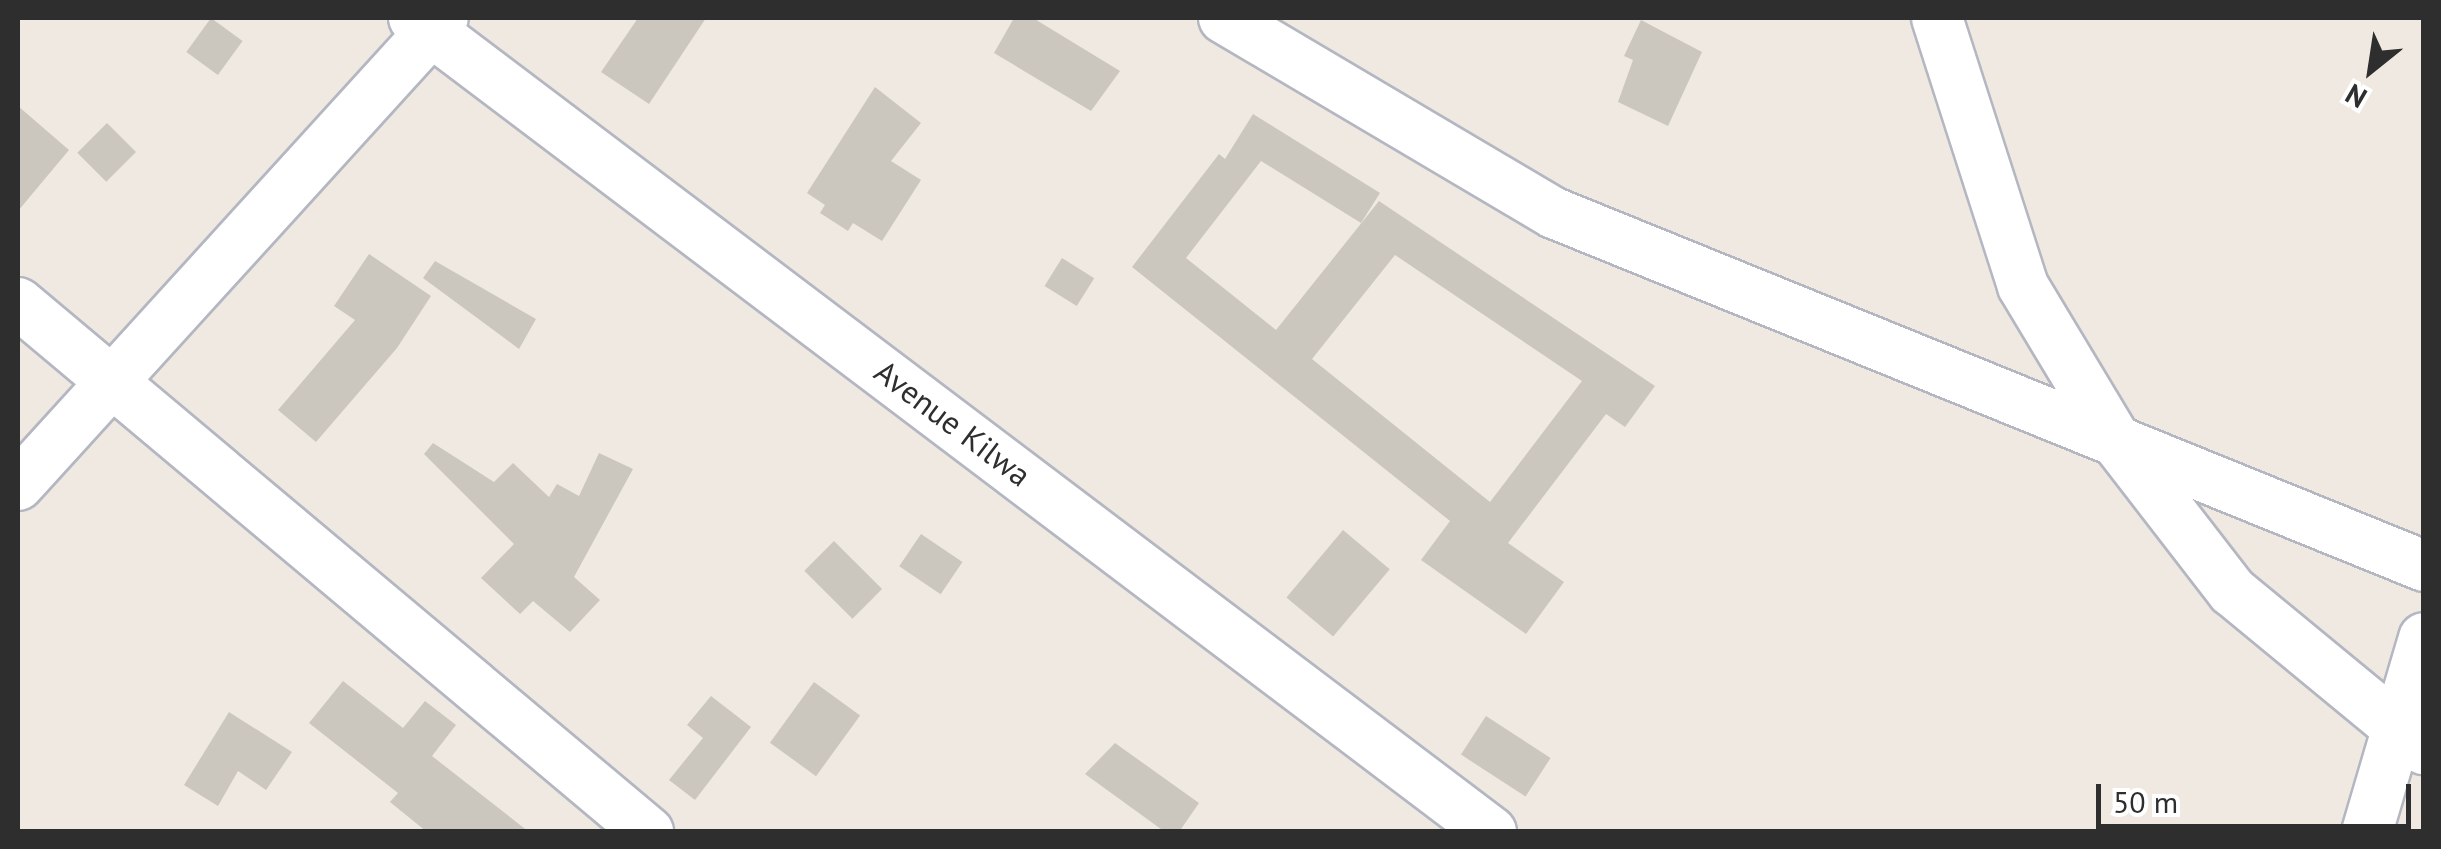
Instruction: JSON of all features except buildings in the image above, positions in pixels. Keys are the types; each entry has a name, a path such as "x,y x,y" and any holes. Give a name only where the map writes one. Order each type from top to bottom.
{"street":[{"path":"1224,18 1554,213 2424,566"},
{"path":"1937,18 2023,286 2116,441 2232,591 2410,738"},
{"path":"18,485 429,22"},
{"name":"Avenue Kilwa","path":"429,22 1492,832"},
{"path":"18,303 648,832"},
{"path":"2368,832 2410,738 2424,638"}]}
